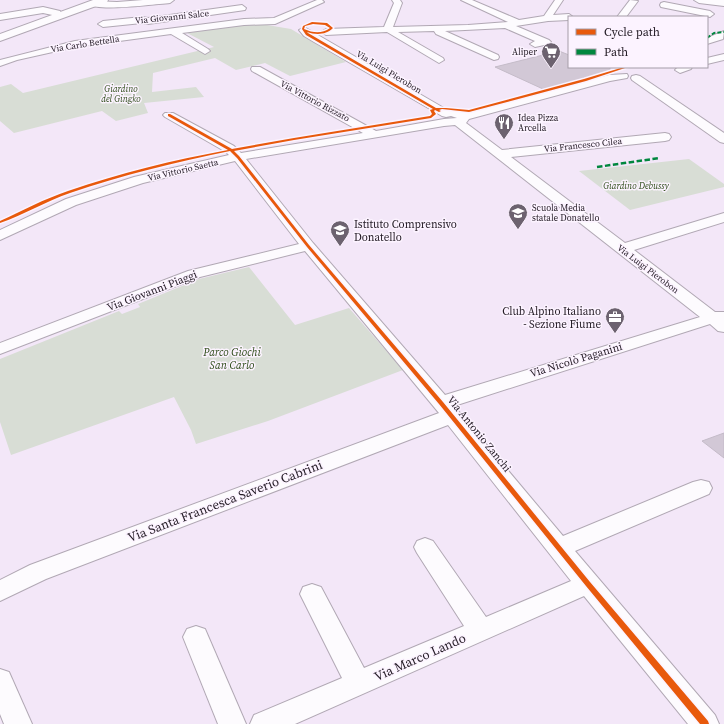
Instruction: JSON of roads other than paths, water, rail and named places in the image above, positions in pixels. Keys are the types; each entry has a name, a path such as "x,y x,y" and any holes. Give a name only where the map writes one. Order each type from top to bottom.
{"main road":[{"path":"699,0 719,2"},
{"path":"0,34 57,13 96,1"},
{"path":"0,38 96,1"}],"street":[{"path":"41,0 43,10"},
{"path":"96,1 117,5 170,0"},
{"path":"389,29 388,28 398,3 396,0"},
{"path":"468,2 490,0"},
{"path":"550,18 548,16 559,0"},
{"path":"222,1 252,11"},
{"path":"621,16 634,1"},
{"path":"281,20 320,2"},
{"path":"468,2 517,23"},
{"path":"664,5 710,14"},
{"name":"Via Giovanni Salce","path":"103,24 142,20 148,21 242,8"},
{"path":"0,17 43,10 57,13"},
{"path":"702,16 724,11"},
{"path":"281,20 317,23 326,33 389,29 488,27 550,18 568,18"},
{"name":"Via Carlo Bettella","path":"0,63 14,58 75,44 244,22 281,20"},
{"name":"Via Luigi Pierobon","path":"281,20 304,30 307,34 326,33 453,118 621,248 720,320"},
{"path":"304,30 303,27 317,23"},
{"path":"505,25 546,42 535,44"},
{"path":"436,28 439,32 494,57"},
{"path":"389,29 393,33 439,60"},
{"path":"172,32 205,51"},
{"path":"708,33 723,36"},
{"path":"708,41 723,36"},
{"path":"708,61 724,57"},
{"name":"Via Vittorio Rizzato","path":"256,69 363,127 373,134"},
{"path":"633,73 724,139"},
{"name":"Via Vittorio Saetta","path":"0,236 65,205 139,180 238,157 437,124 453,118 503,108 609,78 633,73"},
{"name":"Via Antonio Zanchi","path":"169,115 230,149 238,157 308,246 446,410 588,584 697,722"},
{"path":"712,130 724,128"},
{"name":"Via Francesco Cilea","path":"500,154 665,137"},
{"path":"621,248 724,217"},
{"name":"Via Giovanni Piaggi","path":"0,349 194,274 308,246"},
{"name":"Via Nicolò Paganini","path":"446,410 720,320"},
{"name":"Via Santa Francesca Saverio Cabrini","path":"0,591 38,572 446,410"},
{"path":"558,548 701,488"},
{"name":"Via Marco Lando","path":"424,547 481,630"},
{"name":"Via Marco Lando","path":"264,724 588,584"},
{"path":"312,594 359,684"},
{"path":"196,637 232,724"},
{"path":"0,682 18,724"}],"place":[{"name":"Aliper","path":"551,69"},
{"name":"Idea Pizza Arcella","path":"504,140"},
{"name":"Scuola Media statale Donatello","path":"518,230"},
{"name":"Istituto Comprensivo Donatello","path":"340,247"},
{"name":"Club Alpino Italiano - Sezione Fiume","path":"615,334"}],"park label":[{"name":"Giardino del Gingko","path":"121,94"},
{"name":"Giardino Debussy","path":"636,186"},
{"name":"Parco Giochi San Carlo","path":"232,358"}]}
